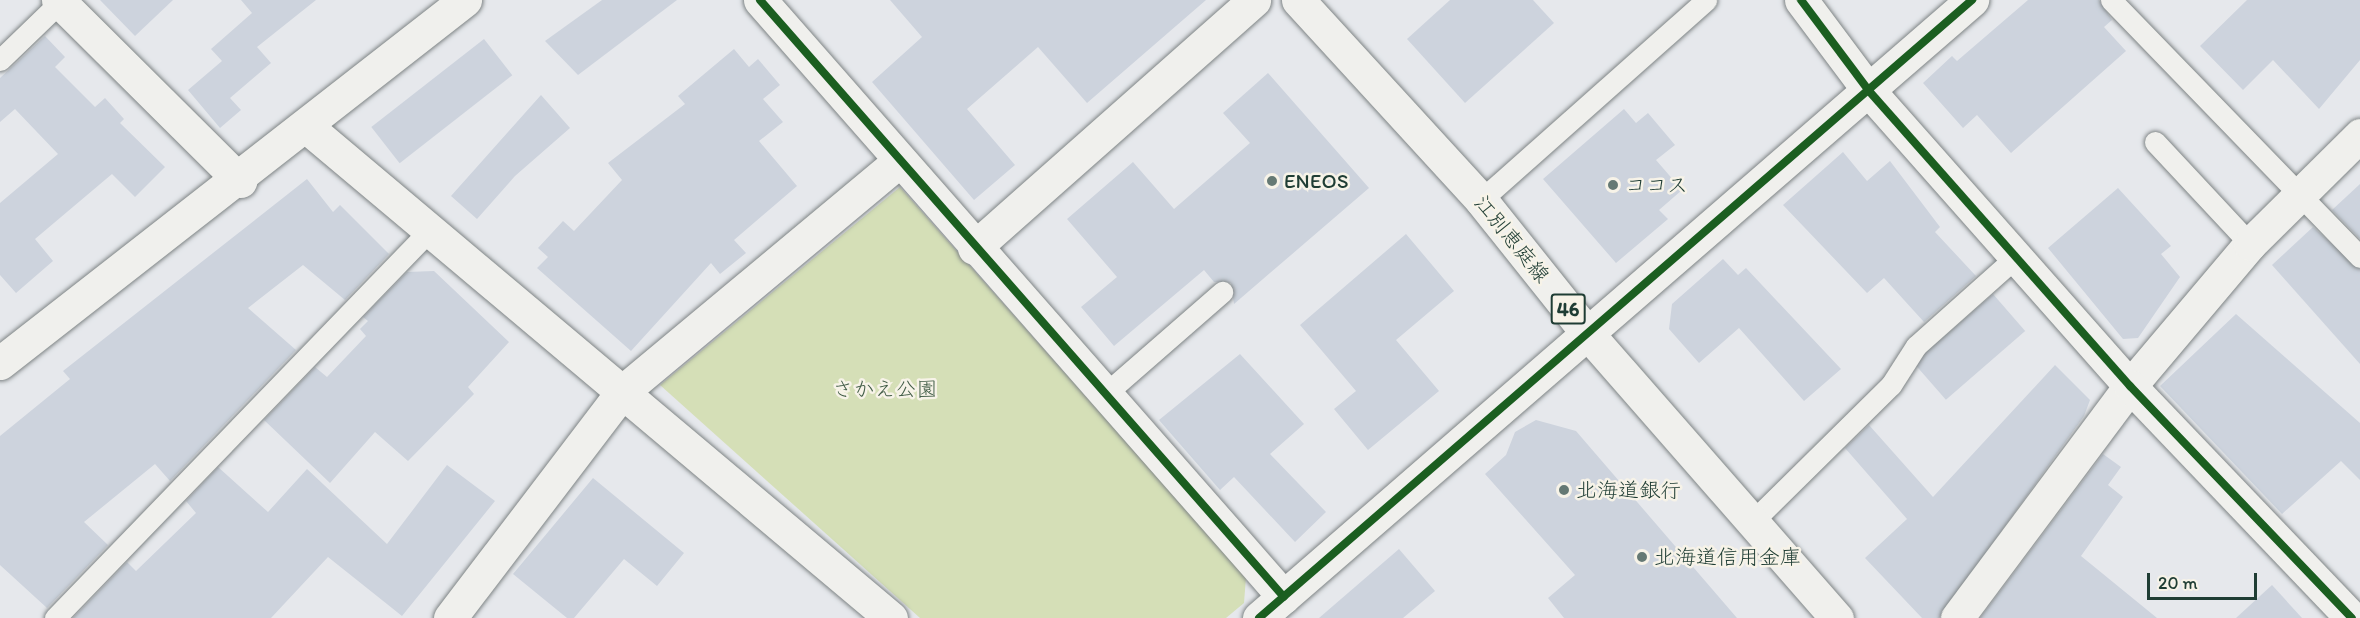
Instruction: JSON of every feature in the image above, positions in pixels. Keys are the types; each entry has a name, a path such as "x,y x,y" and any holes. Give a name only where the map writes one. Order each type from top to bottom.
{"street":[{"path":"0,363 240,181 465,0"},
{"path":"760,0 974,248 1284,597"},
{"path":"974,248 1254,0"},
{"name":"江別恵庭線","path":"1298,0 1481,200 1588,334 1838,618"},
{"path":"1801,0 1869,91 2130,386 2352,618"},
{"path":"1258,618 1869,91 1971,0"},
{"path":"59,1 240,181"},
{"path":"307,127 891,618"},
{"path":"1957,618 2130,386 2250,244 2360,135"},
{"path":"450,618 622,392 899,161"}],"lane":[{"path":"1481,200 1706,0"},
{"path":"2111,0 2302,191 2360,257"},
{"path":"0,60 59,1"},
{"path":"2155,142 2250,244"},
{"path":"55,618 430,230"},
{"path":"1753,521 1891,384 1916,346 2016,257"},
{"path":"1104,395 1222,292"}],"green space":[{"name":"さかえ公園","path":"900,187 1246,577 1244,603 1226,618 920,618 660,385"}],"building":[{"path":"100,0 173,0 135,36"},
{"path":"241,0 316,0 257,47 271,63 230,98 241,110 220,128 188,90 222,61 211,49 252,13"},
{"path":"602,0 677,0 578,75 545,41"},
{"path":"890,0 1206,0 1087,103 1038,47 967,109 1015,165 974,200 872,82 922,37"},
{"path":"1450,0 1533,0 1554,23 1465,103 1407,39"},
{"path":"2028,0 2099,0 2112,20 2104,27 2126,51 2011,153 1977,115 1963,128 1923,83 1952,56 1957,61"},
{"path":"2247,0 2360,0 2360,60 2319,109 2273,60 2243,90 2200,46"},
{"path":"45,36 65,57 55,67 95,107 105,98 124,119 120,123 165,167 135,197 112,174 35,239 53,261 16,293 0,275 0,203 58,154 15,109 0,122 0,78"},
{"path":"484,39 512,75 400,163 371,127"},
{"path":"734,49 749,67 758,59 780,85 763,99 783,122 759,141 797,186 734,240 746,253 720,274 711,263 631,351 537,268 548,257 538,248 563,221 574,231 622,180 608,163 685,104 678,96"},
{"path":"1268,73 1369,188 1234,304 1231,283 1214,282 1204,270 1114,346 1081,307 1117,277 1067,219 1133,162 1174,209 1250,143 1223,113"},
{"path":"541,95 570,128 515,176 477,219 451,196"},
{"name":"ココス","path":"1624,109 1636,123 1648,113 1675,145 1656,160 1682,190 1659,210 1668,219 1616,263 1543,179"},
{"path":"1843,152 1867,181 1890,161 1940,227 1935,232 1976,276 1924,322 1884,278 1867,293 1783,205"},
{"path":"307,179 333,212 340,205 389,254 345,300 303,265 248,308 296,350 170,481 155,464 84,522 108,545 47,608 0,565 0,436 70,379 63,371"},
{"path":"2360,184 2360,239 2332,210"},
{"path":"2118,188 2171,246 2161,254 2180,277 2138,338 2123,339 2048,248"},
{"path":"2313,227 2360,269 2360,364 2272,265"},
{"path":"1406,234 1454,291 1396,340 1439,391 1368,450 1334,409 1356,391 1300,325"},
{"path":"1723,259 1738,275 1746,268 1841,369 1804,401 1739,328 1699,363 1669,329 1672,304"},
{"path":"434,271 509,342 468,387 474,394 408,461 375,432 330,483 264,420 315,367 327,377 366,336 360,329 368,321 363,317 407,272"},
{"path":"1993,294 2025,331 1946,400 1914,363"},
{"path":"2236,314 2360,423 2360,480 2341,461 2282,514 2160,386"},
{"path":"1240,354 1304,424 1270,454 1326,512 1295,542 1234,477 1220,490 1159,420"},
{"path":"2055,365 2090,400 2084,416 1939,618 1922,618 1865,558 1907,519 1845,448 1869,425 1933,497"},
{"path":"1536,420 1576,431 1737,618 1564,618 1548,598 1575,575 1485,474 1506,455 1515,432"},
{"path":"2103,454 2121,467 2108,485 2123,497 2081,556 2157,618 1980,618"},
{"path":"447,465 495,501 402,616 328,557 271,618 73,618 127,562 136,571 196,513 186,501 218,467 268,512 307,469 387,544"},
{"path":"593,478 684,553 657,586 624,559 574,618 567,618 513,574"},
{"path":"1399,549 1435,591 1403,618 1319,618"},
{"path":"2272,585 2302,618 2236,618"}],"cycle path":[{"path":"760,0 1284,597"},
{"path":"1801,0 1869,91 2130,386 2352,618"},
{"path":"1259,618 1972,0"}],"place":[{"name":"ENEOS","path":"1272,181"},
{"name":"ココス","path":"1613,185"},
{"name":"北海道銀行","path":"1564,490"},
{"name":"北海道信用金庫","path":"1642,557"}]}
